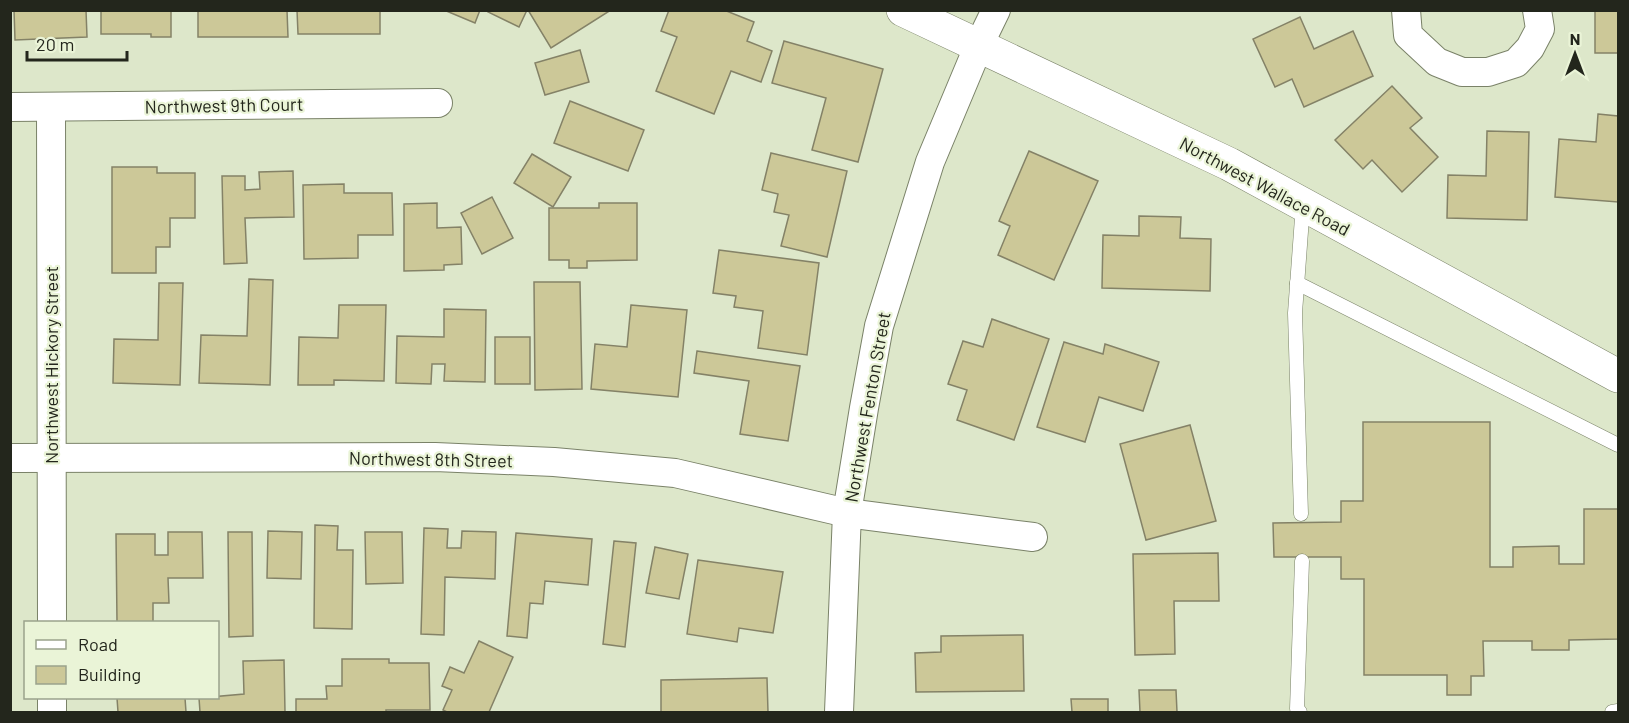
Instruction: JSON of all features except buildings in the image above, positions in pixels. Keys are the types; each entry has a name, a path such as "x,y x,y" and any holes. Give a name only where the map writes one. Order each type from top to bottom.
{"street":[{"name":"Northwest Wallace Road","path":"903,10 1229,164 1618,376"},
{"name":"Northwest Fenton Street","path":"839,712 847,513 879,326 930,162 996,10"},
{"path":"1406,10 1408,35 1437,62 1462,72 1488,72 1516,63 1530,48 1540,28 1537,10"},
{"name":"Northwest 9th Court","path":"10,107 438,103"},
{"name":"Northwest Hickory Street","path":"51,107 51,621"},
{"name":"Northwest 8th Street","path":"10,458 435,457 554,462 675,473 847,513 1033,537"}],"lane":[{"path":"1301,514 1295,313 1303,204"},
{"path":"1297,284 1618,445"},
{"path":"1300,712 1297,709 1297,699 1302,561"},
{"path":"1612,712 1618,711"}]}
